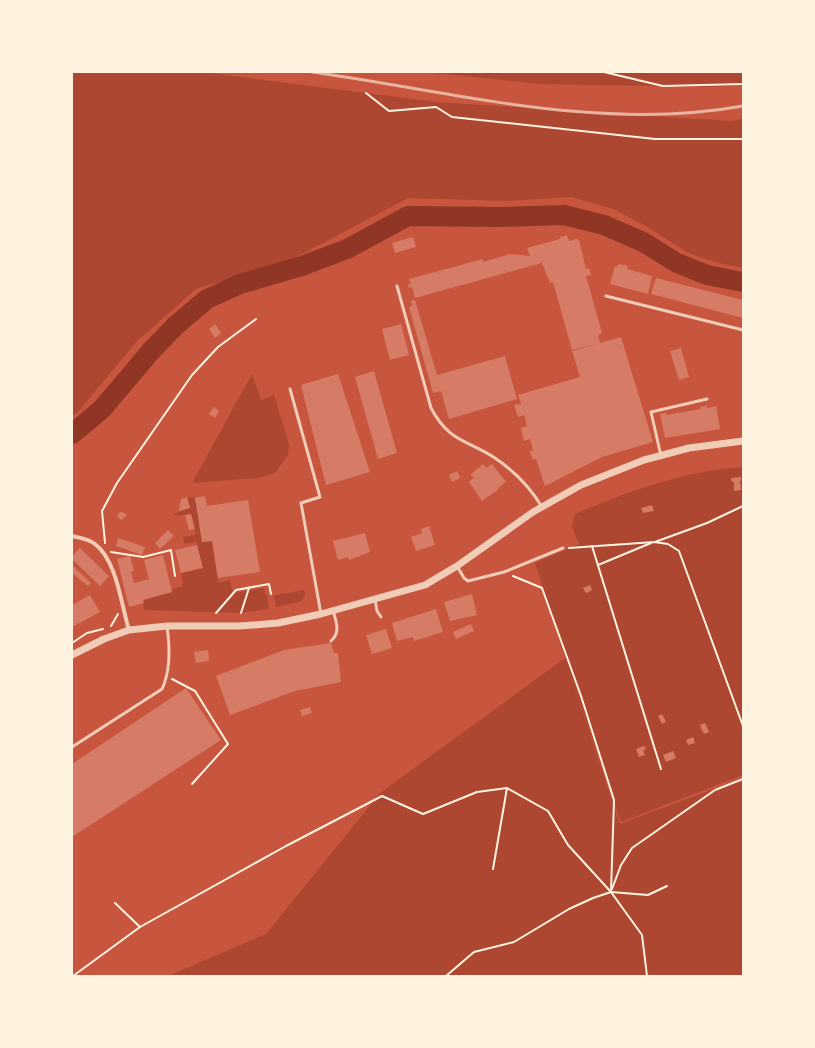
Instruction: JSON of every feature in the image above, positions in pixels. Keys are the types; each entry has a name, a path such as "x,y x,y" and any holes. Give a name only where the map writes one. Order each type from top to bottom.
{"street":[{"path":"72,655 104,638 129,630 167,626 240,626 278,623 321,614 424,585 457,566 542,507 581,485 644,460 688,448 743,441"},
{"path":"72,536 84,538 95,544 109,561 113,570 129,630"}],"lane":[{"path":"397,286 431,408 438,422 447,432 506,466 532,491 542,507"},
{"path":"606,296 743,330"},
{"path":"290,389 320,497 301,503 321,614"},
{"path":"661,456 651,412 707,399"},
{"path":"457,566 464,578 468,581 504,572 563,548"},
{"path":"376,599 376,611 381,617"},
{"path":"332,641 337,636 338,631 333,610"},
{"path":"72,747 162,689 168,676 169,640 167,626"}],"path":[{"path":"604,72 663,86 743,84"},
{"path":"366,93 389,111 436,107 452,117 655,139 743,139"},
{"path":"175,576 171,550 143,557 103,552 105,550 102,511 117,482 192,375 218,347 256,319"},
{"path":"598,565 654,542 707,523 743,506"},
{"path":"563,548 654,542 668,544 679,551 743,726"},
{"path":"592,546 661,770"},
{"path":"504,572 542,588 581,696 614,800 611,892"},
{"path":"216,613 236,590 269,584 271,594"},
{"path":"241,613 250,588"},
{"path":"72,643 87,633 112,626 118,613"},
{"path":"168,676 195,691 228,744 192,784"},
{"path":"611,892 621,865 632,848 715,790 743,779"},
{"path":"493,869 507,788"},
{"path":"73,976 140,927 286,846 382,796 423,814 477,792 507,788 548,811 568,845 611,892 642,935 648,976"},
{"path":"446,976 474,952 514,942 569,909 611,892 648,895 667,886"},
{"path":"115,903 140,927"}],"shaded area":[{"path":"72,72 202,72 436,102 732,121 743,119 743,268 718,263 688,253 646,226 613,209 571,197 506,201 408,198 289,261 196,289 137,341 78,412 72,416"},
{"path":"425,72 743,72 743,85 708,87 540,84"},
{"path":"252,374 261,400 274,395 289,444 288,455 275,473 257,478 192,483"},
{"path":"743,467 743,775 621,822 565,659 620,824 743,778 743,976 168,976 266,934 380,793 565,658 535,563 579,544 572,527 575,514 658,483 721,469"},
{"path":"187,497 195,498 202,542 212,541 218,583 230,580 233,593 264,588 265,594 267,594 269,609 241,613 144,610 143,600 172,592 172,589 183,586 181,573 203,568 196,542 185,544 183,537 196,535 191,514 177,516 173,514 190,508"},
{"path":"304,590 305,594 302,601 276,607 274,596"}],"building":[{"path":"567,235 569,241 576,239 579,240 586,269 589,268 591,275 586,276 602,333 598,335 600,343 621,337 653,442 602,457 545,486 536,459 533,460 530,452 533,450 530,439 524,441 521,428 527,426 524,415 518,417 514,405 521,404 518,395 580,377 572,351 599,343 572,350 553,282 550,283 542,263 415,298 412,287 409,288 408,284 411,284 409,279 483,259 483,262 510,254 530,256 527,248 560,239 560,237"},
{"path":"413,237 416,247 395,253 392,243"},
{"path":"618,264 628,266 627,269 652,276 648,294 610,284 615,266 617,267"},
{"path":"656,278 743,300 743,318 651,294"},
{"path":"415,300 437,375 505,356 517,399 449,419 441,391 433,393 409,307 412,306 411,301"},
{"path":"215,324 221,333 215,338 209,329"},
{"path":"401,324 409,355 390,360 382,329"},
{"path":"681,348 689,377 679,380 670,351"},
{"path":"374,371 397,453 378,459 355,377"},
{"path":"338,374 370,472 326,485 301,385"},
{"path":"707,405 707,408 716,406 720,429 665,438 660,414 666,413 667,415 701,409 700,407"},
{"path":"214,407 219,411 215,418 209,414"},
{"path":"483,464 486,468 492,464 506,482 482,501 469,482 474,478 470,475"},
{"path":"457,471 460,478 452,482 449,475"},
{"path":"741,477 741,490 734,491 734,482 732,482 731,478"},
{"path":"205,496 207,506 248,500 260,572 218,578 212,541 202,542 195,498"},
{"path":"187,497 190,508 179,511 181,499"},
{"path":"652,505 654,511 643,513 641,508"},
{"path":"120,512 127,515 121,520 117,516"},
{"path":"191,514 195,529 189,530 185,515"},
{"path":"429,526 435,545 416,551 411,537 422,533 421,529"},
{"path":"168,530 174,536 160,549 155,543"},
{"path":"365,533 370,552 349,560 348,557 338,560 333,541"},
{"path":"118,538 145,547 142,555 116,546"},
{"path":"197,545 203,568 181,573 175,550"},
{"path":"80,548 109,576 100,586 72,559 72,556"},
{"path":"163,555 172,592 143,600 144,603 129,607 117,559 130,556 134,571 131,572 134,583 149,579 144,560"},
{"path":"72,565 91,583 88,586 72,573"},
{"path":"590,585 592,590 586,593 583,588"},
{"path":"472,594 477,615 450,621 444,602"},
{"path":"90,595 100,612 72,627 72,605"},
{"path":"436,609 443,632 414,641 413,637 397,641 392,623"},
{"path":"471,624 474,631 456,639 453,632"},
{"path":"386,629 392,648 372,654 366,635"},
{"path":"331,643 334,653 338,653 341,682 295,691 230,715 216,676 284,650"},
{"path":"208,650 209,661 196,663 194,652"},
{"path":"186,688 221,740 72,837 72,764"},
{"path":"310,707 312,713 302,716 300,710"},
{"path":"662,714 666,722 662,724 658,716"},
{"path":"705,723 709,732 704,734 700,725"},
{"path":"693,737 695,743 688,745 686,740"},
{"path":"644,746 646,749 643,750 645,755 639,757 636,749"},
{"path":"673,751 676,758 666,762 663,755"}],"waterway":[{"path":"72,434 102,409 151,351 175,326 207,299 240,284 302,266 347,249 408,216 503,217 564,215 604,225 643,242 677,263 707,275 743,282"}],"railway":[{"path":"312,72 473,98 581,112 635,114 689,113 743,106"}]}
